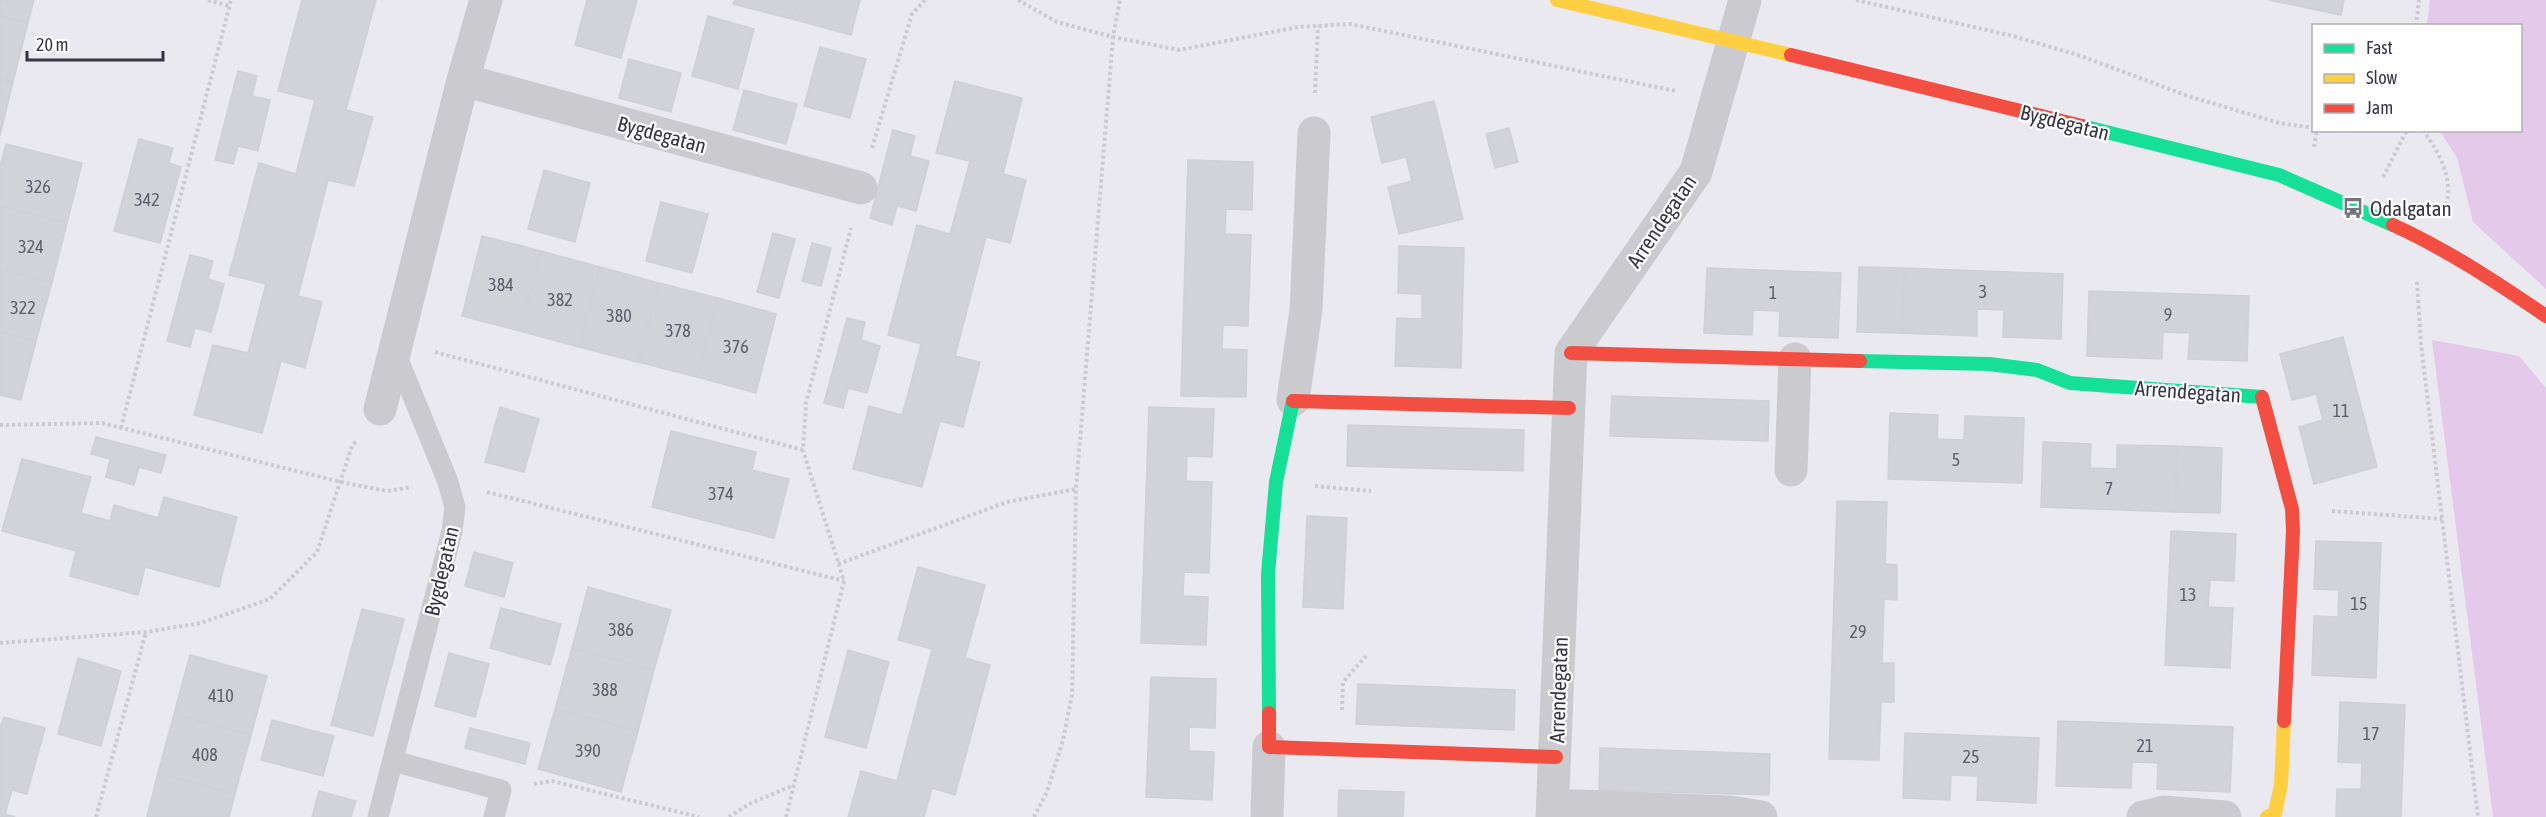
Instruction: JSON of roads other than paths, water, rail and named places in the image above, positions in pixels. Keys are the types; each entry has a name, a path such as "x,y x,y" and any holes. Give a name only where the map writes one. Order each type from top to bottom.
{"street":[{"path":"381,409 463,80 486,0"},
{"name":"Bygdegatan","path":"1557,0 1734,41 2279,175 2430,242 2473,266 2546,316"},
{"path":"1734,41 1745,0"},
{"name":"Arrendegatan","path":"1734,41 1696,172 1571,353 1553,811 1730,813 1761,817"},
{"name":"Bygdegatan","path":"463,80 861,188"},
{"path":"1268,817 1268,574 1276,482 1293,400 1306,310 1314,133"},
{"name":"Arrendegatan","path":"1571,353 1989,364 2037,370 2070,383 2262,396 2292,509 2281,785 2275,813 2267,817"},
{"path":"1791,470 1795,359"},
{"path":"1293,400 1569,408"},
{"name":"Arrendegatan","path":"1269,747 1556,757"},
{"path":"2143,817 2164,812 2225,817"}],"lane":[{"name":"Bygdegatan","path":"378,817 453,531 455,507 448,482 397,347"},
{"path":"393,761 501,790 494,817"}],"place":[{"name":"Odalgatan","path":"2353,208"}]}
